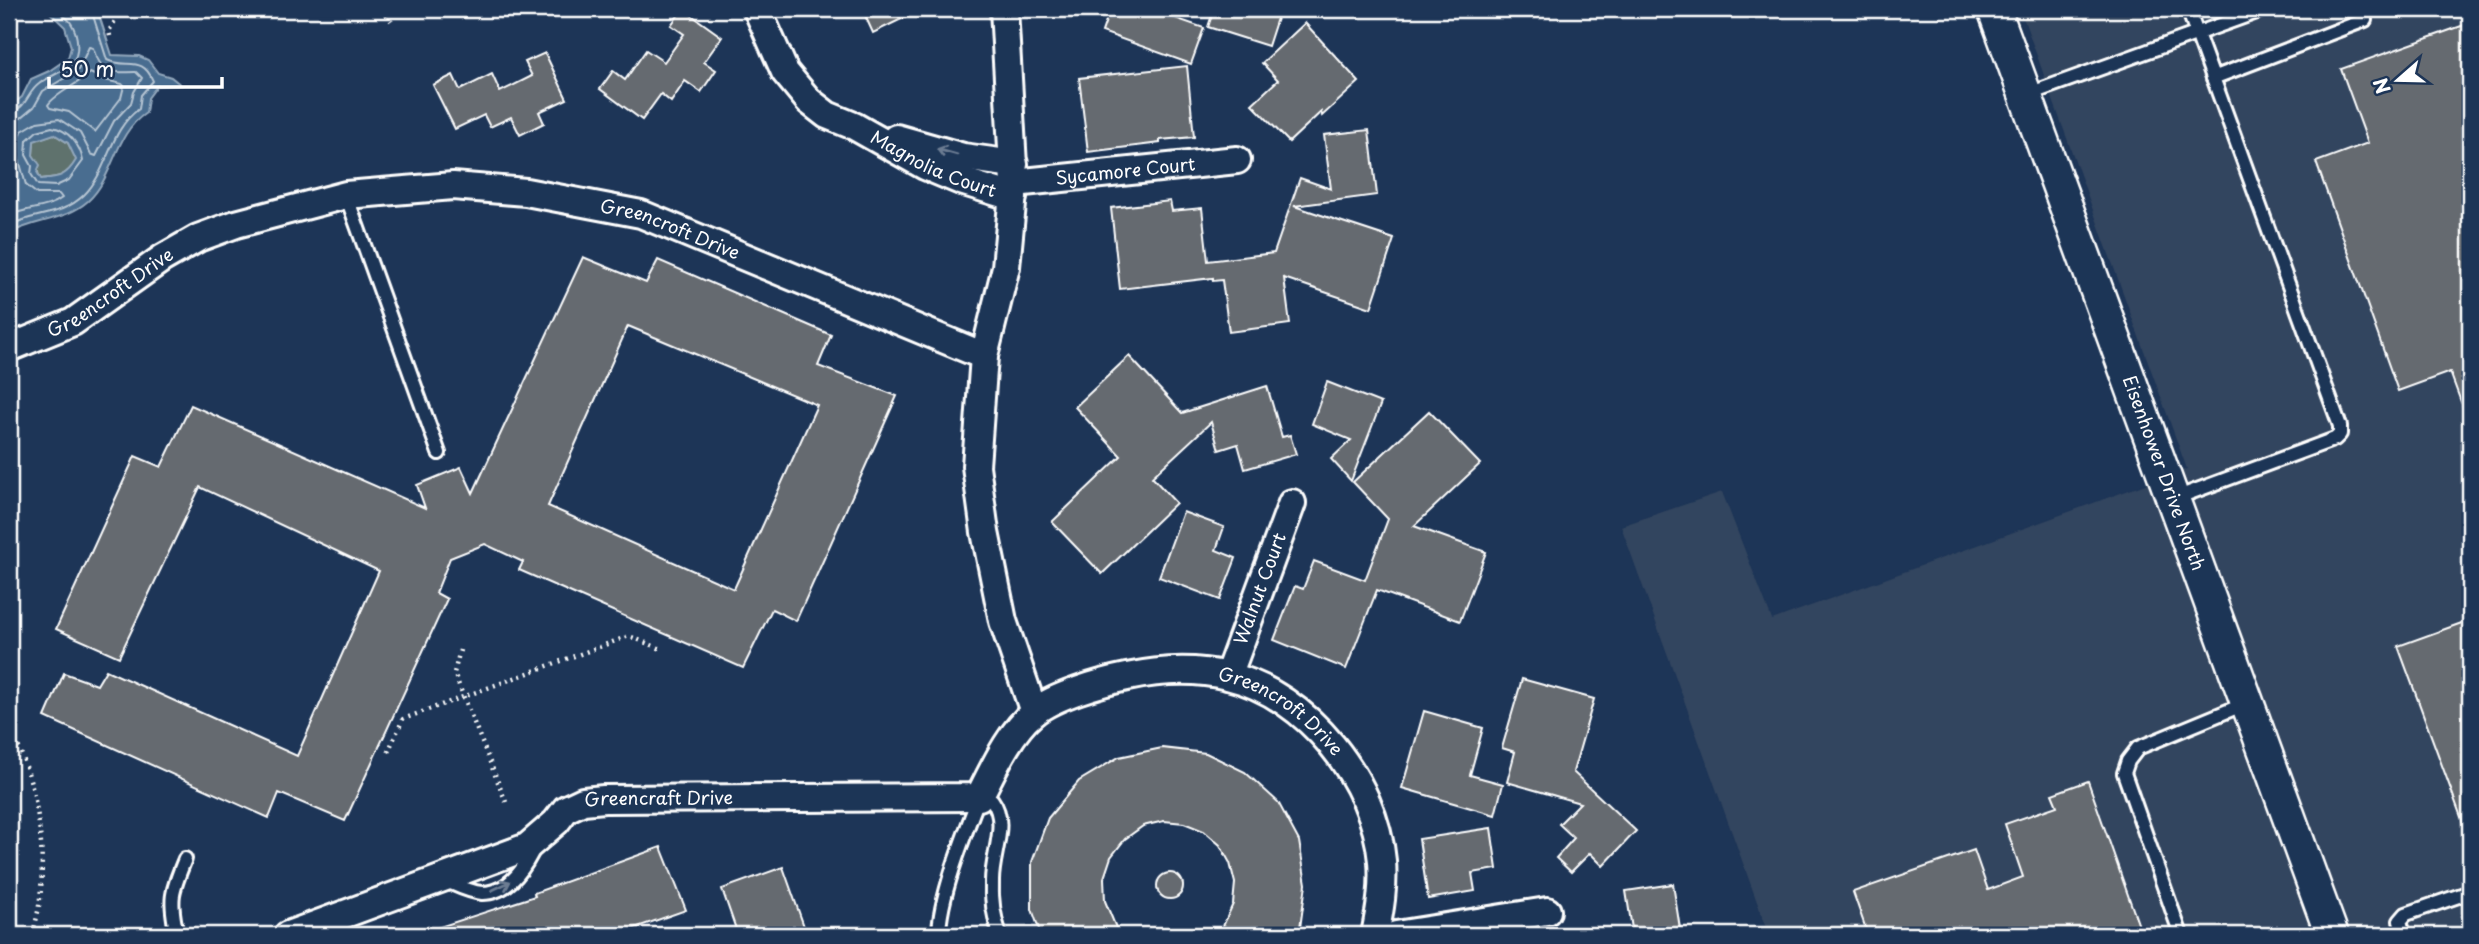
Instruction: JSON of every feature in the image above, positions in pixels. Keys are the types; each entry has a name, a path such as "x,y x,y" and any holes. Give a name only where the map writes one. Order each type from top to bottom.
{"street":[{"name":"Magnolia Court","path":"757,9 785,72 799,90 827,115 854,126 925,166 961,181 1013,181"},
{"path":"1004,9 1013,181 1006,267 984,356 976,466 981,511 1003,621 1034,712"},
{"name":"Eisenhower Drive North","path":"1994,9 2332,935"},
{"name":"Sycamore Court","path":"1013,181 1237,160"},
{"name":"Greencroft Drive","path":"9,348 73,322 163,258 198,238 236,224 346,195 453,186 526,192 640,214 984,356"},
{"name":"Walnut Court","path":"1228,676 1292,503"},
{"name":"Greencroft Drive","path":"979,797 1003,751 1034,712 1068,694 1103,682 1166,671 1228,676 1254,685 1279,699 1308,721 1335,748 1369,804 1382,861 1382,896 1375,935"},
{"name":"Greencraft Drive","path":"288,935 527,847 566,809 583,801 979,797"},
{"path":"1396,935 1547,911"}],"lane":[{"path":"2173,499 2335,439 2340,434 2340,426 2189,9"},
{"path":"2025,94 2264,9"},
{"path":"2213,78 2365,20"},
{"path":"346,195 439,453"},
{"path":"2181,935 2124,773 2128,761 2138,748 2247,703"},
{"path":"939,935 963,837 979,797 992,800 1002,822 997,838 992,880 994,918 1000,935"},
{"path":"177,935 172,891 185,859"},
{"path":"2404,935 2400,921 2406,915 2470,892"}],"path":[{"path":"110,36 109,31 122,9"},
{"path":"382,9 391,21"},
{"path":"388,752 403,719 629,636 661,649"},
{"path":"460,650 454,673 506,802"},
{"path":"9,728 31,776 39,823 42,869 32,935"}],"shaded area":[{"path":"2020,9 2470,9 2470,935 1769,935 1621,526 1722,492 1772,620 2187,469"}],"green space":[{"path":"54,134 68,143 77,160 61,175 40,179 33,155 34,140"}],"water":[{"path":"46,9 97,9 112,55 139,56 148,60 158,73 171,77 181,85 157,86 148,98 146,113 127,132 104,180 88,201 69,213 9,234 9,107 22,97 31,79 68,58 71,47 65,27","holes":["54,134 68,143 76,160 72,166 61,175 41,179 37,172 40,165 33,155 34,141"]}],"building":[{"path":"683,9 722,37 704,62 716,70 701,92 685,81 671,102 661,94 642,120 600,89 613,71 625,80 646,50 664,62 684,34 671,25"},
{"path":"862,9 922,9 873,33"},
{"path":"1110,9 1175,9 1172,17 1204,28 1191,64 1102,32"},
{"path":"1214,9 1280,9 1268,46 1208,27"},
{"path":"1305,23 1359,82 1289,142 1252,104 1278,80 1262,63"},
{"path":"2470,23 2468,421 2450,372 2398,391 2316,162 2368,143 2341,69"},
{"path":"545,53 567,99 539,112 544,123 520,135 511,117 490,127 484,115 455,129 433,85 453,75 460,90 492,74 500,92 532,76 525,62"},
{"path":"1187,66 1194,137 1088,152 1079,78"},
{"path":"1369,130 1377,195 1294,206 1394,239 1371,308 1284,278 1290,324 1229,332 1222,280 1213,281 1213,278 1120,289 1111,208 1170,201 1172,211 1202,208 1208,261 1274,253 1300,178 1331,189 1324,135"},
{"path":"583,257 646,283 658,260 822,331 831,335 818,366 897,396 796,621 772,609 743,668 519,570 523,562 485,544 450,558 436,593 447,599 345,821 279,793 269,818 45,717 64,673 97,685 106,670 297,756 379,571 200,487 119,657 56,629 135,456 161,467 191,405 425,508 417,485 461,467 473,493","holes":["628,326 817,405 734,589 548,506"]},
{"path":"1129,356 1182,413 1267,386 1282,437 1290,435 1296,454 1245,469 1238,444 1219,450 1211,422 1152,477 1176,503 1102,574 1052,522 1121,456 1075,407"},
{"path":"1327,382 1381,403 1351,481 1331,459 1351,440 1312,424"},
{"path":"1429,411 1480,464 1414,526 1486,552 1460,621 1377,590 1346,669 1274,640 1295,586 1303,589 1314,561 1365,580 1388,519 1353,482"},
{"path":"1183,512 1224,527 1216,550 1236,558 1220,600 1159,577"},
{"path":"2470,620 2470,836 2468,836 2398,646"},
{"path":"1522,679 1594,699 1573,772 1636,831 1603,866 1590,853 1571,872 1556,858 1574,838 1559,824 1580,803 1507,782 1515,752 1502,748"},
{"path":"1424,711 1483,728 1470,775 1503,784 1495,815 1402,788"},
{"path":"1162,748 1206,753 1245,772 1278,802 1299,841 1306,884 1297,935 1219,935 1233,904 1235,883 1230,863 1220,845 1204,831 1184,823 1164,821 1143,826 1125,839 1111,857 1104,878 1105,901 1119,935 1041,935 1032,909 1032,862 1048,818 1079,781 1119,757"},
{"path":"2088,781 2142,935 1868,935 1853,892 1974,850 1988,890 2023,877 2005,824 2057,806 2052,794"},
{"path":"1491,828 1497,869 1472,873 1475,891 1428,899 1419,839"},
{"path":"661,847 686,910 615,935 421,933 535,896 534,893"},
{"path":"783,867 807,935 738,935 722,889"},
{"path":"1170,873 1179,877 1183,886 1179,895 1170,899 1161,895 1157,886 1161,877"},
{"path":"1673,884 1681,935 1633,935 1626,891"}]}
